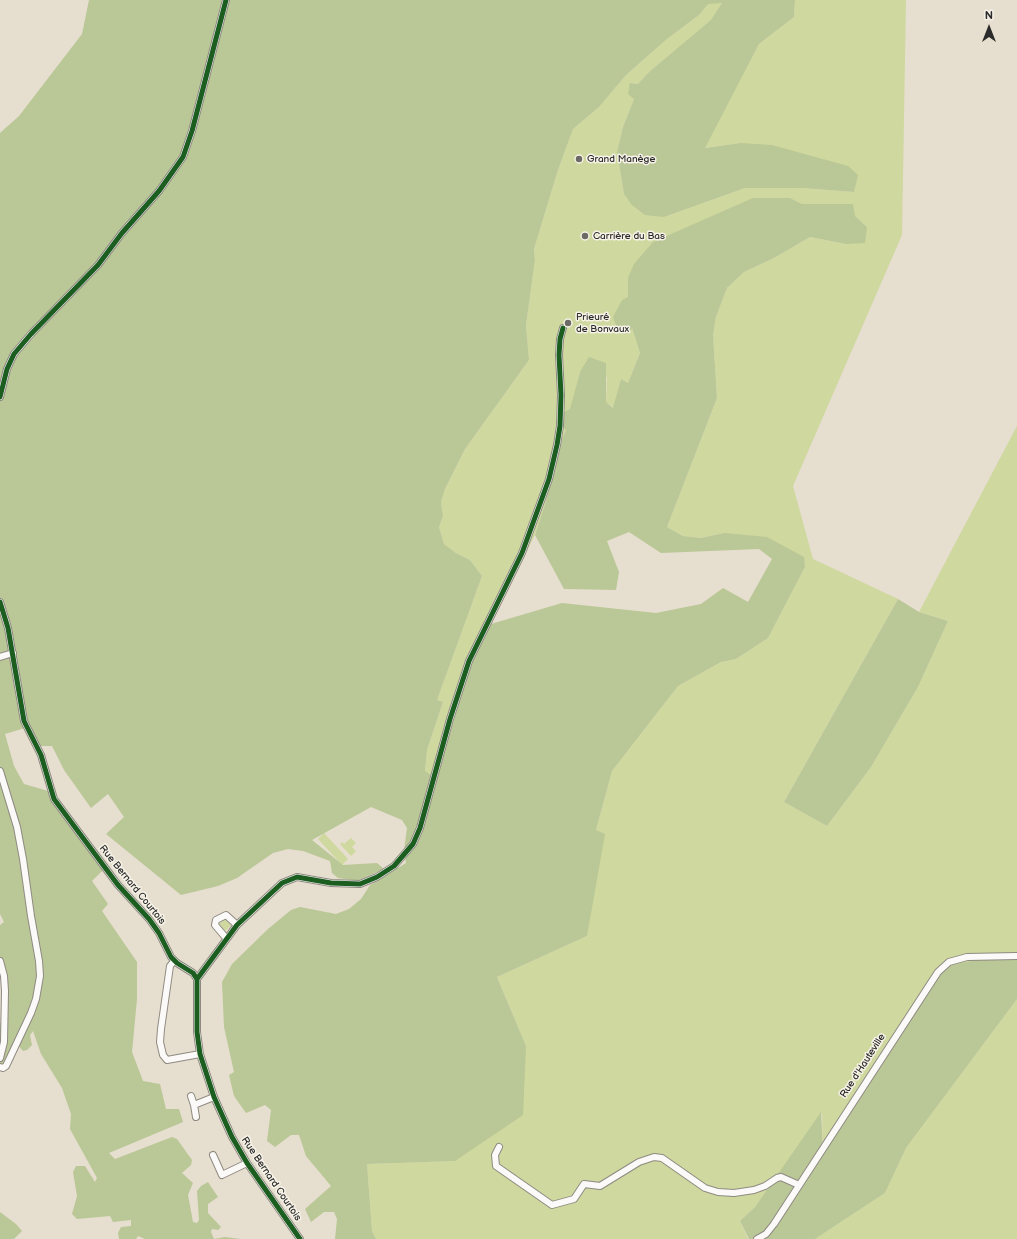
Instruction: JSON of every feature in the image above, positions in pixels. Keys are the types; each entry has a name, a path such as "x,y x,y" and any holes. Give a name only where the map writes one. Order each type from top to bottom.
{"street":[{"path":"0,397 7,369 14,354 31,334 98,265 122,233 159,191 183,157 192,131 226,0"},
{"path":"197,979 226,938 282,883 297,877 331,883 360,884 377,877 394,866 413,844 420,828 434,782 450,718 469,661 522,553 549,480 560,426 561,394 558,355 563,328"},
{"name":"Rue Bernard Courtois","path":"0,602 8,628 24,721 41,755 54,799 118,885 149,919 174,961 193,973 197,979 197,1032 200,1054 214,1097 232,1137 247,1163 300,1239"},
{"path":"0,657 13,653"},
{"path":"0,771 17,827 23,859 30,916 39,961 40,976 36,999 31,1013 6,1066 3,1068 0,1067"},
{"path":"226,938 215,925 216,920 221,916 226,915 237,926"},
{"name":"Rue d'Hauteville","path":"758,1239 766,1234 774,1224 938,972 950,962 967,957 1017,956"},
{"path":"0,961 4,976 5,992 4,1042 0,1058"},
{"path":"174,961 170,966 161,1029 160,1042 163,1055 167,1060 200,1054"},
{"path":"191,1096 196,1117"},
{"path":"194,1105 214,1097"},
{"path":"499,1147 495,1155 496,1166 552,1205 574,1199 584,1184 600,1186 639,1162 654,1157 662,1158 705,1188 718,1192 734,1193 754,1190 781,1177 799,1184"},
{"path":"213,1155 222,1175 247,1163"}],"green space":[{"path":"89,0 795,0 794,17 759,44 705,148 740,143 772,145 848,166 858,175 854,192 802,188 745,188 664,217 645,215 632,205 624,194 617,152 623,127 634,99 628,94 630,83 638,84 649,72 711,20 722,3 708,4 699,15 667,39 626,75 599,107 573,129 558,170 534,249 535,260 526,325 529,360 465,449 445,489 441,502 443,516 439,527 444,544 456,553 470,560 482,576 437,700 443,702 427,750 425,771 437,779 467,674 476,650 491,624 562,603 656,613 701,604 723,588 748,602 772,559 759,549 661,553 629,532 607,541 619,572 616,590 564,589 535,535 545,504 561,441 566,430 562,426 564,412 570,409 580,372 589,357 606,363 606,402 613,408 621,379 628,383 640,353 632,328 628,334 619,333 613,317 622,300 628,297 628,278 634,264 653,242 753,198 790,198 802,204 853,204 855,216 867,227 865,243 846,244 810,237 774,258 744,272 727,288 716,317 713,335 717,398 667,527 683,536 701,538 724,533 767,537 804,557 805,567 768,638 736,659 721,662 678,686 612,771 596,830 605,834 587,936 497,977 526,1046 523,1115 455,1161 367,1164 372,1231 376,1239 335,1239 337,1219 334,1212 324,1212 311,1222 305,1209 331,1186 306,1156 299,1135 291,1135 275,1147 267,1141 271,1110 265,1105 246,1113 234,1096 229,1075 234,1072 224,1027 222,982 232,964 268,929 291,910 300,907 336,914 349,909 361,899 370,885 406,863 404,850 407,828 402,820 371,807 312,840 343,865 377,863 384,869 357,881 338,878 332,873 330,861 303,851 288,849 273,853 237,878 218,886 181,895 106,834 124,817 108,794 91,808 64,770 52,746 39,746 28,727 5,734 14,766 24,784 48,791 59,811 103,870 92,881 108,904 102,911 137,962 137,999 132,1052 143,1081 160,1084 166,1109 179,1109 183,1122 109,1153 115,1159 172,1137 177,1139 192,1160 191,1165 182,1173 193,1183 188,1195 193,1222 197,1223 199,1220 197,1191 201,1186 208,1182 218,1197 208,1204 208,1213 221,1227 218,1230 212,1229 211,1232 214,1239 145,1239 138,1236 136,1239 119,1239 118,1233 121,1227 131,1226 131,1220 113,1222 110,1216 77,1219 72,1214 77,1196 73,1172 76,1166 85,1166 95,1182 97,1178 70,1129 71,1114 62,1088 41,1054 33,1031 30,1035 32,1045 27,1050 23,1051 15,1042 0,1068 0,1023 6,1023 5,967 0,957 0,925 4,922 0,914 0,133 19,116 82,34"},
{"path":"795,0 906,0 902,235 793,486 813,559 898,599 784,802 827,826 871,767 918,687 948,621 919,612 1017,426 1017,957 823,1150 822,1113 755,1207 740,1221 748,1239 376,1239 372,1231 367,1164 455,1161 526,1046 497,977 587,936 596,830 612,771 678,686 721,662 736,659 768,638 805,567 724,533 701,538 683,536 667,527 717,398 713,335 716,317 727,288 744,272 774,258 810,237 846,244 867,227 855,216 802,204 790,198 628,278 628,297 632,328 640,353 628,383 621,379 614,408 606,402 607,377 580,372 566,430 561,441 545,504 535,535 476,650 467,674 438,779 425,772 427,750 443,702 437,700 482,576 470,560 456,553 444,544 439,527 443,516 441,502 445,489 465,449 529,360 526,325 535,260 534,249 558,170 573,129 599,107 626,75 667,39 699,15 708,3 722,3 712,20 649,72 638,84 631,83 634,99 623,127 617,152 624,194 664,217 745,188 802,188 854,192 740,143 704,148 759,44 794,17"},
{"path":"898,599 919,612 948,621 918,687 871,767 827,826 784,802"},
{"path":"324,833 348,859 342,865 318,839"},
{"path":"351,838 356,843 352,847 356,851 351,856 340,844 342,842 344,844"},
{"path":"224,919 231,925 228,929 223,931 218,925"},
{"path":"1017,957 1017,999 906,1148 885,1193 815,1239 749,1239 740,1221 755,1207 821,1112 823,1149 893,1042 943,971 952,965 981,959"},
{"path":"1017,999 1017,1239 815,1239 885,1193 906,1148"},
{"path":"0,1212 16,1224 22,1231 14,1239 0,1239"},
{"path":"225,1237 241,1239 214,1239"}],"cycle path":[{"path":"0,397 7,369 14,354 31,334 98,265 122,233 159,191 183,157 192,131 226,0"},
{"path":"197,979 237,925 282,883 297,877 331,883 360,884 377,877 394,866 413,844 420,828 450,719 469,661 522,553 549,479 560,426 561,395 559,355 560,339 563,328"},
{"path":"0,602 8,628 24,721 41,755 54,799 118,885 149,919 159,933 171,957 177,963 193,973 197,979 197,1032 200,1054 214,1097 232,1137 247,1163 300,1239"}],"place":[{"name":"Grand Manège","path":"579,159"},
{"name":"Carrière du Bas","path":"585,236"},
{"name":"Prieuré de Bonvaux","path":"568,323"}]}
